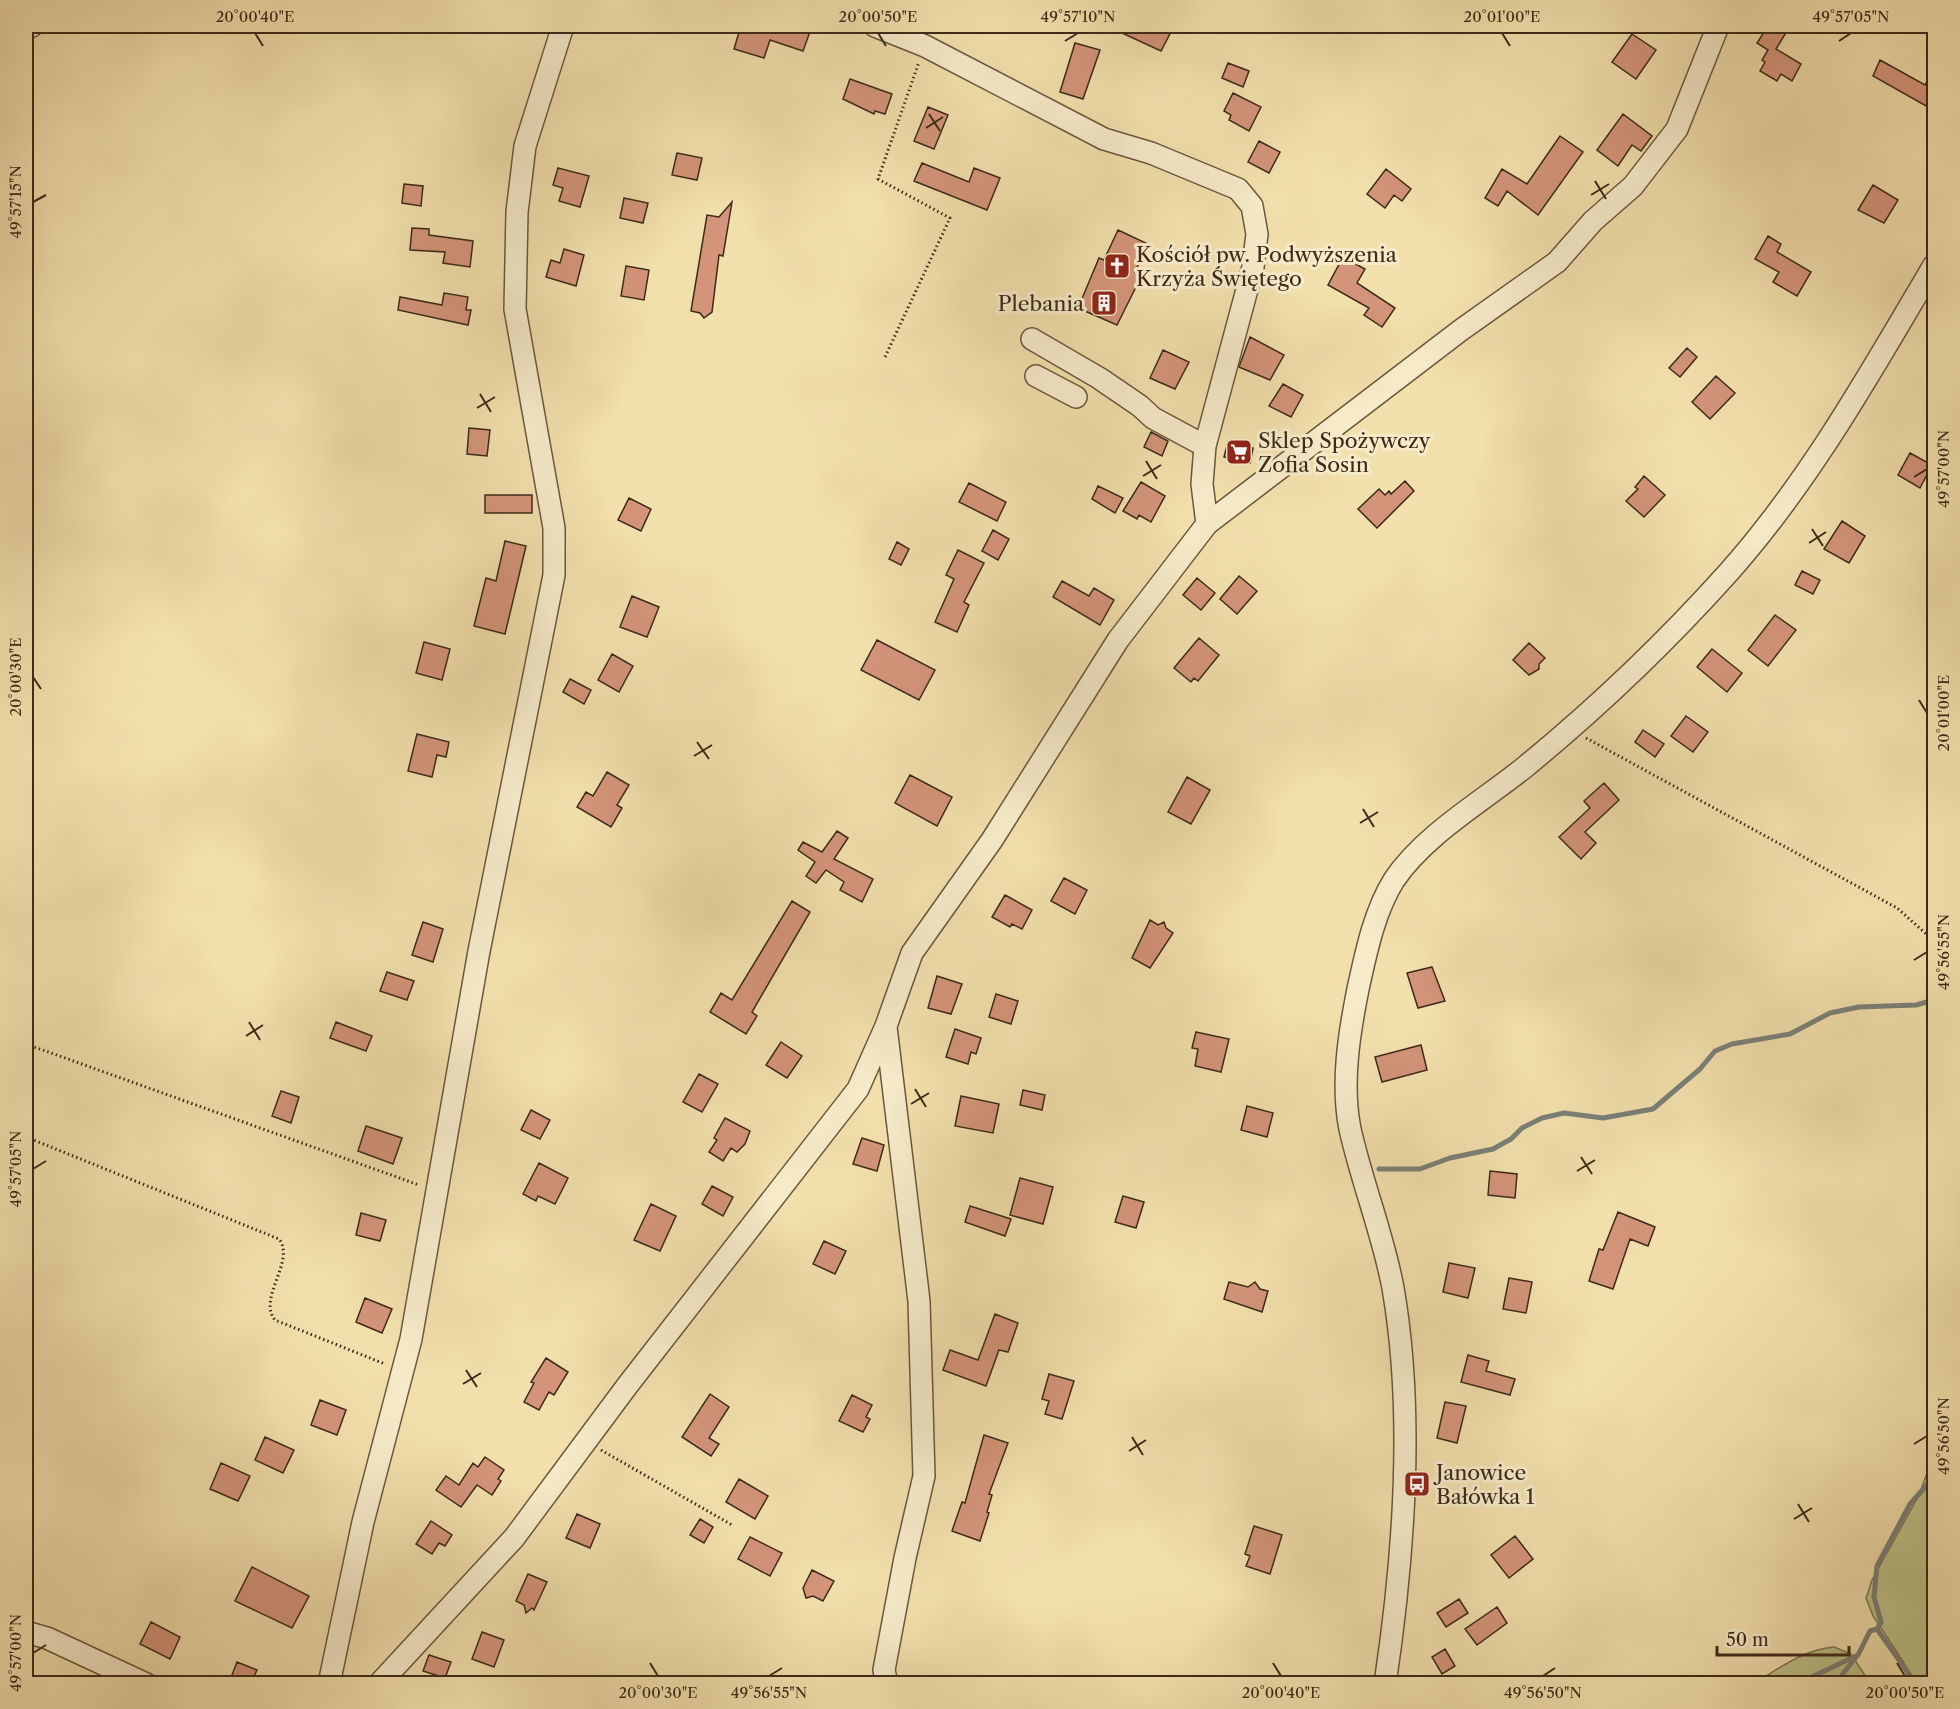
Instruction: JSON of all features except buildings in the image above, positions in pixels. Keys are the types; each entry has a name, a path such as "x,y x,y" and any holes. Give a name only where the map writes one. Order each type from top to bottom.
{"street":[{"path":"26,28 32,26"},
{"path":"328,1683 363,1522 404,1371 438,1192 485,918 554,575 554,528 515,298 517,212 525,146 563,26"},
{"path":"875,26 925,46 1104,139 1161,156 1238,189 1252,206 1257,234 1253,267 1205,446 1202,484 1207,524"},
{"path":"379,1683 514,1538 586,1441 858,1089 886,1026 912,953 992,840 1118,640 1207,524 1461,330 1557,262 1593,221 1634,186 1677,129 1718,26"},
{"path":"1385,1683 1398,1573 1405,1429 1393,1290 1350,1126 1346,1096 1357,992 1370,938 1386,894 1396,877 1428,844 1569,728 1669,635 1752,546 1798,482 1871,370 1935,264"},
{"path":"1032,339 1099,378 1140,406 1153,418 1205,446"},
{"path":"1036,376 1076,398"},
{"path":"886,1026 919,1301 924,1476 896,1602 884,1670 887,1683"},
{"path":"26,1632 47,1638 146,1683"}],"path":[{"path":"885,357 950,218 878,179 925,46"},
{"path":"1569,728 1897,908 1935,941"},
{"path":"26,1044 438,1192"},
{"path":"26,1137 276,1237 282,1242 284,1249 270,1308 275,1320 404,1371"},
{"path":"586,1441 732,1525"}],"green space":[{"path":"1934,1454 1934,1602 1930,1614 1934,1643 1934,1683 1913,1683 1903,1661 1873,1616 1866,1598 1872,1580 1919,1495"},
{"path":"1834,1647 1851,1654 1870,1683 1755,1683 1802,1655"}],"waterway":[{"path":"1379,1169 1420,1169 1450,1158 1493,1149 1511,1139 1522,1128 1542,1118 1564,1113 1603,1118 1653,1109 1700,1069 1715,1051 1732,1044 1790,1034 1830,1013 1859,1007 1916,1005 1934,1000"},
{"path":"1916,1684 1877,1629 1881,1622 1874,1597 1877,1566 1910,1504 1934,1477"},
{"path":"1797,1684 1858,1655 1870,1631 1877,1629"},
{"path":"1835,1684 1856,1657"}],"place":[{"name":"Kościół pw. Podwyższenia Krzyża Świętego","path":"1117,266"},
{"name":"Plebania","path":"1104,303"},
{"name":"Sklep Spożywczy Zofia Sosin","path":"1239,452"},
{"name":"Janowice Bałówka 1","path":"1417,1484"}]}
